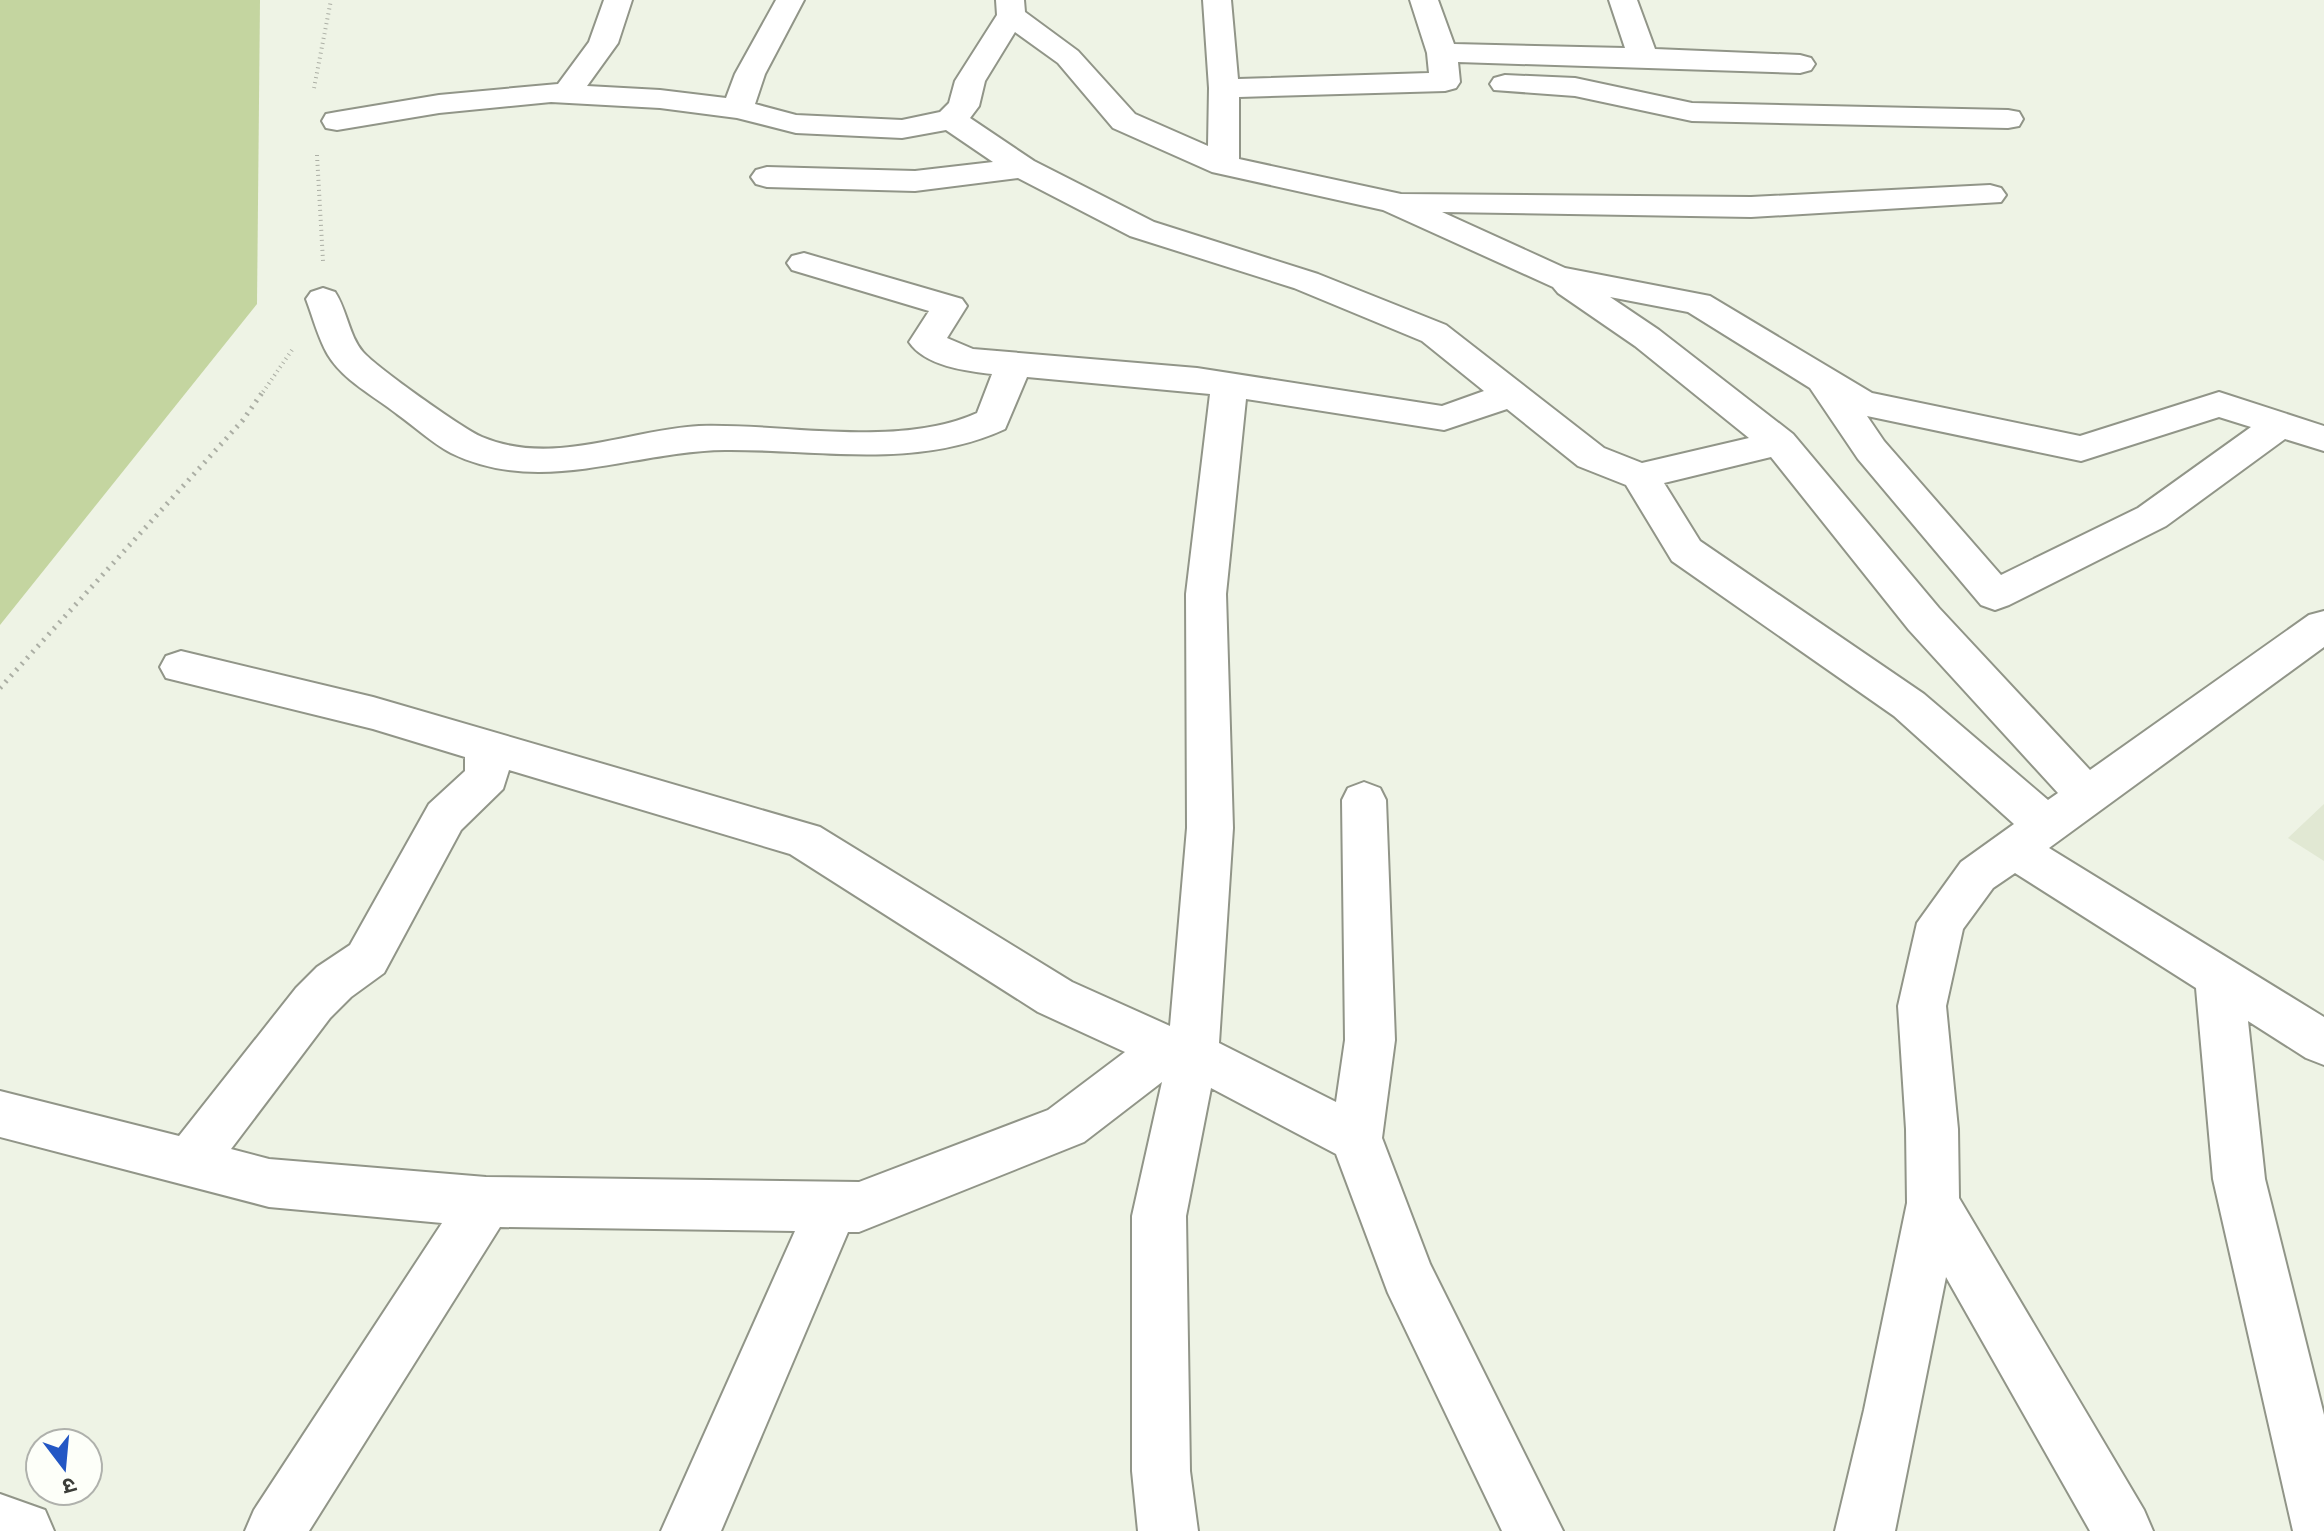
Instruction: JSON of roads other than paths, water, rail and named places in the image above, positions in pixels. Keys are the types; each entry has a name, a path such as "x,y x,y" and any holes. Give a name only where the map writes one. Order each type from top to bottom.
{"street":[{"path":"566,94 603,43 618,0"},
{"path":"738,109 750,74 790,0"},
{"path":"1217,0 1224,88 1223,165"},
{"path":"1424,0 1444,68"},
{"path":"1623,0 1643,57"},
{"path":"338,122 439,104 566,94 660,99 738,109 796,124 902,129 940,122 964,106 970,81 1010,8 1068,57 1124,121 1223,165 1393,202 1751,207 1990,195"},
{"path":"1224,88 1444,68 1643,57 1800,64"},
{"path":"1444,68 1575,87 1692,112 2008,119"},
{"path":"940,122 1142,229 1306,281 1434,333 1591,457 1640,476 1780,443"},
{"path":"915,181 940,122"},
{"path":"767,177 915,181 1023,168"},
{"path":"1393,202 1556,277 1647,338 1780,443 1924,619 2087,796"},
{"path":"804,263 950,306 927,342 966,360 1229,385 1444,418 1512,394"},
{"path":"1556,277 1698,303 1861,403 2081,449 2219,404 2308,428"},
{"path":"323,299 344,352 353,363 468,446 548,461 695,439 777,437 900,442 965,433 992,420 1014,364"},
{"path":"1824,380 1871,450 1995,595"},
{"path":"1168,1531 1161,1471 1159,1216 1210,828 1206,594 1229,385"},
{"path":"1924,619 1995,595 2152,517 2308,428"},
{"path":"1640,476 1686,551 1909,705 2030,837 2219,978 2324,1043"},
{"path":"1865,1531 1893,1410 1933,1203 1932,1129 1922,1006 1941,923 1977,875 2324,626"},
{"path":"181,667 373,713 804,840 1055,997 1180,1051 1356,1138"},
{"path":"189,1163 313,1003 334,982 367,959 445,817 487,777 487,747"},
{"path":"1364,800 1370,1040 1356,1138 1407,1275 1533,1531"},
{"path":"2219,978 2239,1179 2323,1531"},
{"path":"0,1114 269,1183 486,1202 859,1207 1066,1126 1180,1051"},
{"path":"275,1531 486,1202"},
{"path":"1933,1203 2123,1531"},
{"path":"691,1531 832,1207"},
{"path":"0,1524 24,1531"}]}
